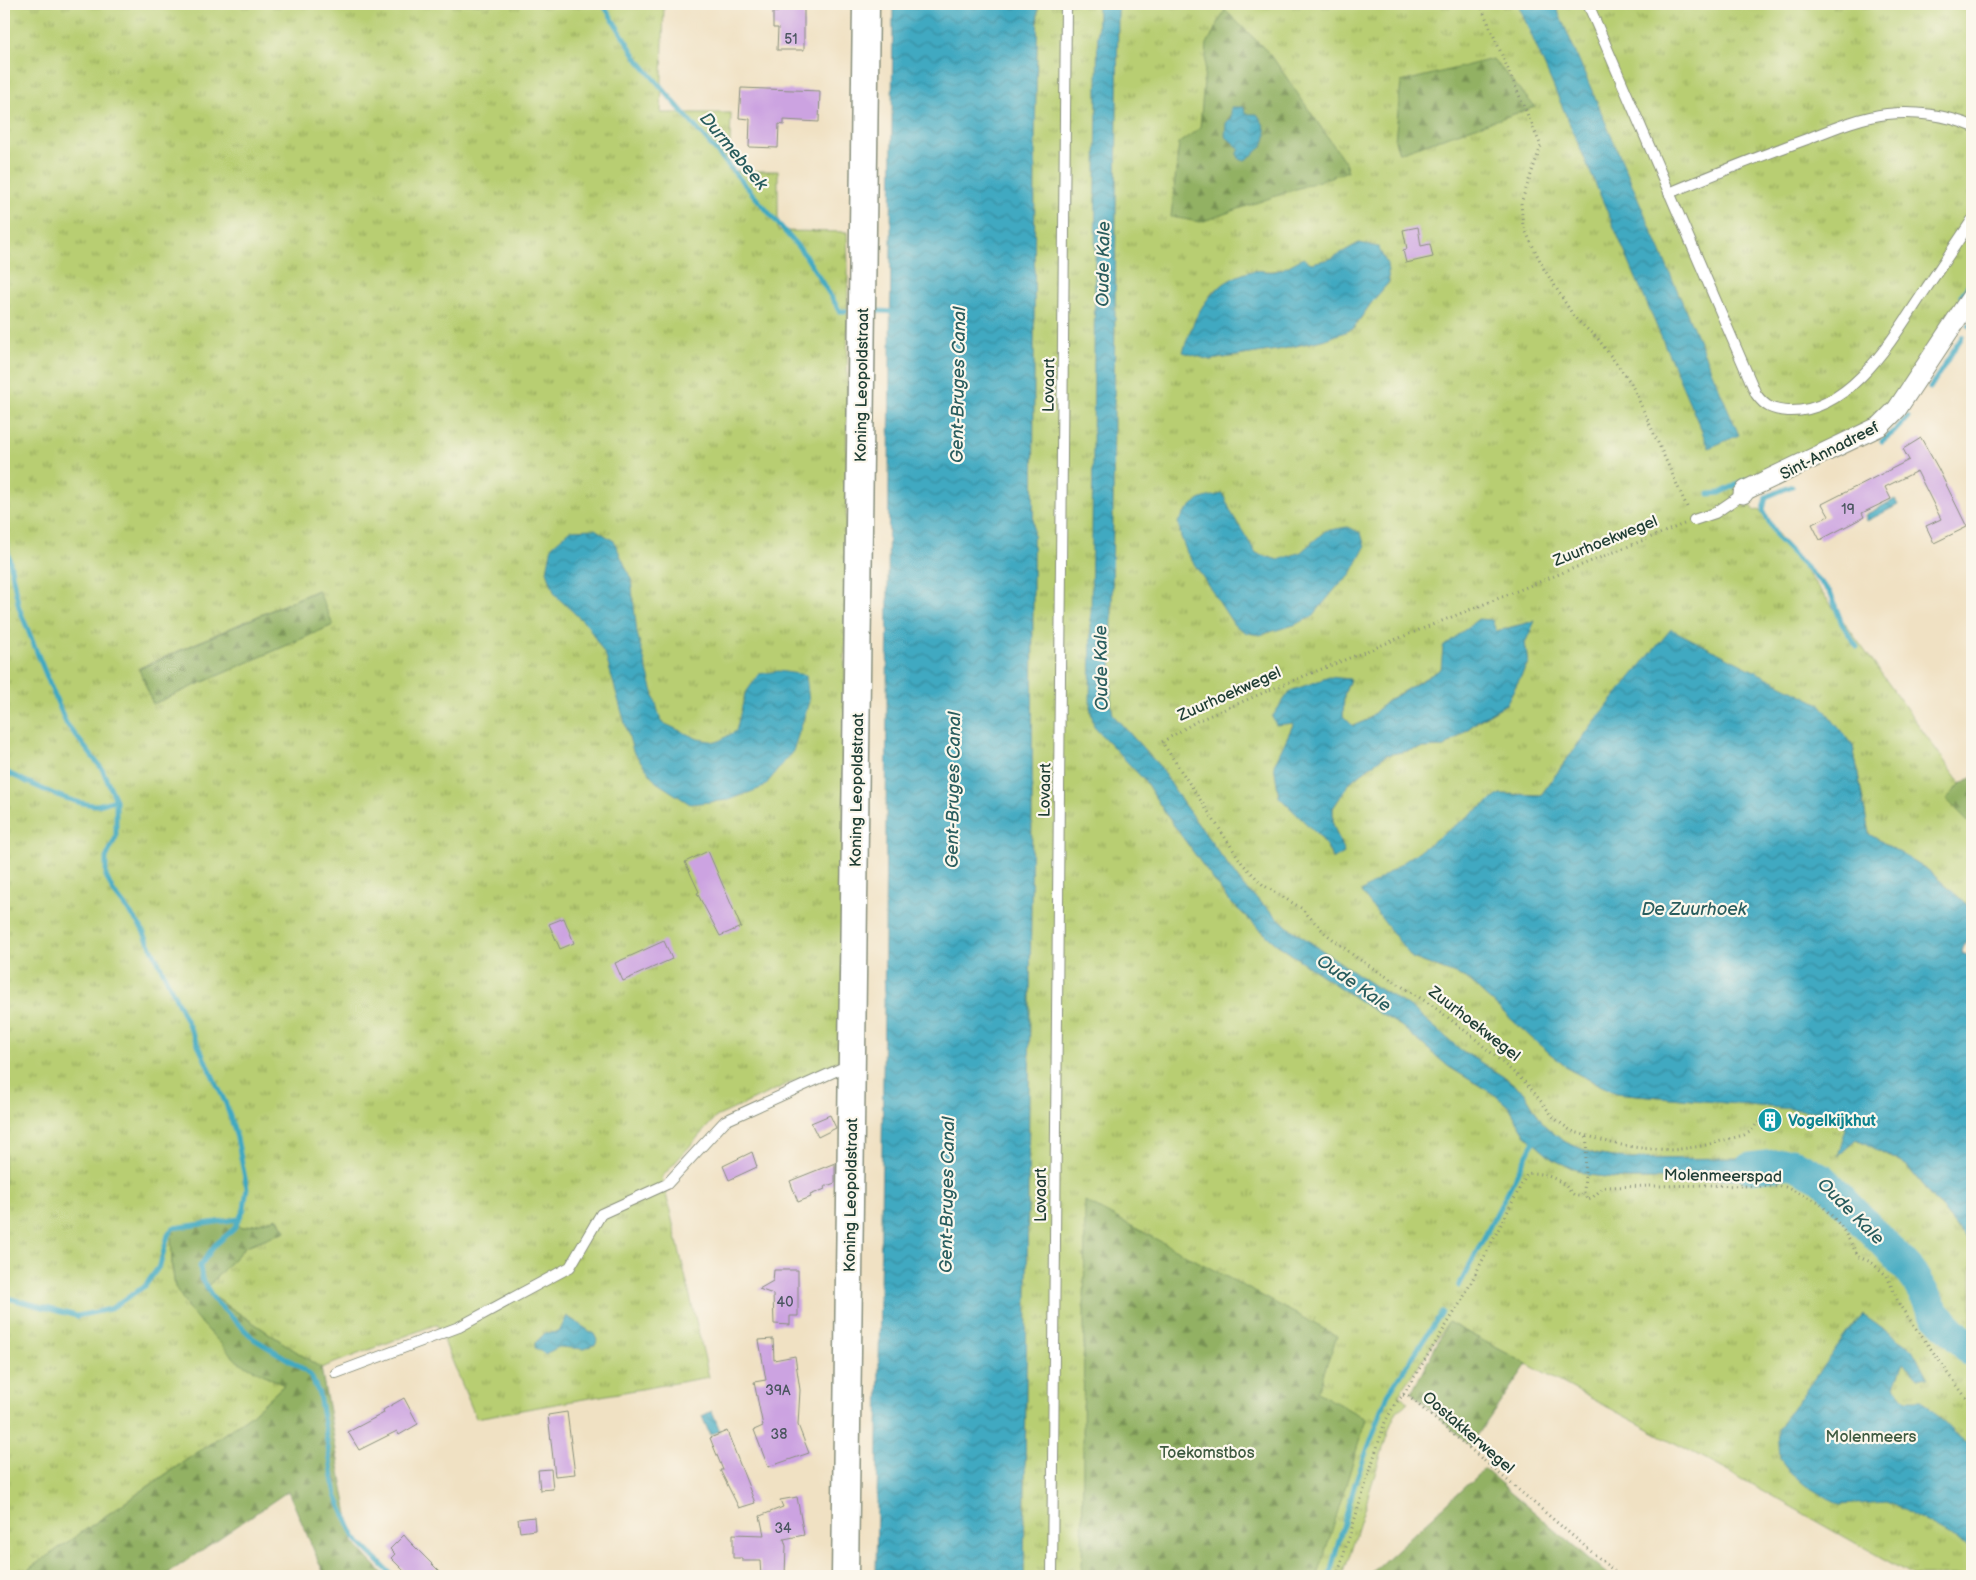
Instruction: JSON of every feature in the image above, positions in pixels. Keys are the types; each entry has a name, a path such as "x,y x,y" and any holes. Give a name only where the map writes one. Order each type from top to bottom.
{"street":[{"name":"Koning Leopoldstraat","path":"845,1576 866,4"},
{"name":"Sint-Annadreef","path":"1743,494 1746,490 1880,426 1897,410 1972,296"}],"lane":[{"name":"Lovaart","path":"1052,1576 1066,4"},
{"path":"1588,4 1756,394 1764,405 1775,410 1806,410 1824,404 1862,376 1885,350 1972,220"},
{"path":"1669,193 1758,156 1840,126 1886,114 1924,114 1960,121 1972,126"},
{"path":"1694,520 1715,513 1743,494"},
{"path":"336,1373 459,1327 570,1267 601,1214 666,1184 725,1121 852,1063"}],"path":[{"path":"1480,4 1541,146 1521,203 1523,226 1544,269 1575,318 1598,339 1631,383 1694,520"},
{"name":"Zuurhoekwegel","path":"1694,520 1272,689 1197,721 1162,742 1232,849 1242,863 1263,885 1301,908 1325,933 1357,958 1433,1006 1472,1036 1527,1084 1555,1119 1571,1132 1640,1148 1673,1150 1702,1146 1752,1131 1757,1123 1766,1122"},
{"path":"1403,1395 1462,1300 1527,1174 1547,1176 1562,1182 1572,1194 1577,1196 1581,1196 1584,1192 1587,1137"},
{"name":"Molenmeerspad","path":"1584,1192 1587,1199 1592,1198 1604,1187 1714,1185 1785,1187 1819,1202 1840,1226 1859,1257 1871,1262 1887,1276 1900,1306 1972,1406"},
{"name":"Oostakkerwegel","path":"1337,1576 1386,1422 1395,1404 1403,1395 1408,1396 1620,1576"}],"green space":[{"path":"4,4 664,4 661,113 731,113 729,171 778,171 778,231 847,232 842,1059 716,1117 662,1177 709,1377 476,1418 437,1324 321,1368 204,1290 246,1246 286,1231 278,1218 242,1228 171,1227 172,1265 175,1287 266,1376 285,1384 250,1416 23,1573 4,1576","holes":["317,590 333,625 153,704 139,668"]},
{"path":"1038,4 1098,4 1091,714 1145,781 1165,813 1228,900 1275,943 1362,1003 1401,1026 1449,1067 1495,1095 1508,1106 1527,1137 1552,1159 1588,1175 1624,1179 1716,1179 1791,1163 1759,1158 1626,1159 1594,1154 1563,1141 1543,1124 1524,1092 1461,1050 1413,1009 1373,985 1288,927 1244,887 1182,802 1162,769 1113,715 1111,703 1118,4 1972,4 1972,290 1878,424 1740,489 1755,511 1759,509 1844,622 1961,784 1946,799 1972,825 1972,909 1928,870 1869,834 1853,746 1594,722 1541,795 1500,794 1412,958 1466,978 1570,1070 1616,1093 1825,1112 1847,1128 1839,1155 1857,1139 1906,1165 1972,1246 1972,1576 1914,1576 1735,1475 1448,1322 1399,1394 1408,1403 1397,1411 1390,1426 1343,1576 1024,1576 1032,806 1035,136","holes":["1359,243 1389,282 1353,329 1326,339 1283,349 1210,360 1190,332 1198,314 1213,291 1254,271 1275,271 1330,259","1534,621 1525,643 1528,663 1506,704 1480,720 1445,747 1422,748 1386,755 1351,781 1333,808 1333,824 1344,853 1333,859 1321,838 1302,819 1275,765 1294,722 1350,680 1344,695 1343,716 1353,726 1367,720 1387,701 1441,669 1496,631"]},
{"path":"1225,10 1271,55 1345,162 1348,171 1201,222 1171,217 1179,143 1200,128 1207,44"},
{"path":"1493,59 1535,107 1399,153 1395,141 1401,82"},
{"path":"318,590 333,625 153,704 139,669"},
{"path":"1972,777 1972,825 1946,799 1961,784"},
{"name":"Toekomstbos","path":"1085,1201 1337,1336 1317,1392 1366,1419 1318,1576 1082,1576"},
{"path":"232,1218 242,1228 277,1218 286,1231 246,1246 204,1290 321,1368 353,1542 385,1576 325,1576 288,1491 164,1576 32,1576 23,1573 250,1416 284,1385 237,1361 191,1312 175,1287 172,1265 171,1227"},
{"path":"1448,1322 1527,1364 1470,1446 1412,1392"},
{"path":"1484,1469 1609,1576 1368,1576"}],"water":[{"name":"Gent-Bruges Canal","path":"893,4 1038,4 1035,136 1032,806 1024,1576 876,1576 885,934"},
{"path":"1098,4 1118,4 1111,703 1113,715 1162,769 1182,802 1244,887 1288,927 1373,985 1413,1009 1461,1050 1524,1092 1543,1124 1563,1141 1594,1154 1626,1159 1759,1158 1792,1163 1759,1179 1624,1179 1588,1175 1552,1159 1527,1137 1508,1106 1495,1095 1449,1067 1401,1026 1362,1003 1275,943 1228,900 1165,813 1145,781 1094,727 1090,706"},
{"path":"1518,4 1555,4 1739,435 1709,448"},
{"path":"1231,107 1244,107 1245,114 1257,114 1265,128 1266,135 1263,145 1245,160 1240,160 1237,154 1240,149 1225,136 1226,123 1231,117"},
{"path":"1359,243 1378,247 1387,264 1389,282 1353,329 1326,339 1283,349 1210,360 1183,352 1199,312 1206,301 1225,283 1237,276 1252,271 1279,270 1303,258 1311,263 1330,259"},
{"path":"1223,494 1232,514 1256,553 1278,560 1301,552 1325,531 1347,527 1361,533 1365,547 1350,576 1336,588 1312,617 1294,625 1260,635 1247,633 1234,625 1187,553 1178,522 1192,505 1202,499"},
{"path":"1895,499 1898,505 1867,521 1865,515"},
{"path":"595,529 614,541 631,579 637,633 661,722 698,739 717,742 736,731 745,694 759,674 778,671 806,675 809,702 793,751 764,787 729,800 690,804 656,782 633,751 606,657 588,626 555,595 547,571 552,546 570,530"},
{"path":"1478,619 1492,620 1496,631 1535,621 1525,643 1528,663 1506,704 1479,720 1445,747 1422,748 1386,755 1351,781 1333,808 1333,824 1344,853 1334,859 1321,838 1279,797 1274,765 1294,723 1276,725 1272,717 1290,691 1329,677 1350,679 1344,695 1343,716 1353,726 1367,720 1387,701 1441,669 1443,647"},
{"name":"De Zuurhoek","path":"1671,629 1820,704 1853,746 1869,834 1928,870 1972,909 1972,933 1962,953 1972,957 1972,1246 1906,1165 1857,1139 1838,1156 1846,1128 1825,1112 1616,1093 1570,1070 1466,978 1412,958 1361,892 1500,794 1541,795 1594,722"},
{"name":"Molenmeers","path":"1863,1315 1912,1349 1928,1378 1917,1377 1904,1363 1895,1386 1906,1400 1922,1400 1954,1433 1972,1447 1972,1548 1888,1502 1839,1505 1805,1485 1790,1472 1780,1459 1778,1429 1846,1334"},
{"path":"567,1316 594,1334 597,1340 596,1344 584,1349 559,1347 545,1354 535,1348 535,1343 545,1333 559,1332"},
{"path":"712,1411 720,1431 710,1435 702,1416"}],"building":[{"path":"778,7 804,7 804,50 777,50 778,28 773,28 773,12 778,12"},
{"path":"741,88 820,91 819,122 784,120 784,125 779,124 778,148 749,147 750,119 739,118"},
{"path":"1418,227 1421,246 1430,244 1433,257 1406,263 1403,250 1407,249 1403,230"},
{"path":"1921,438 1967,527 1934,543 1926,526 1941,519 1917,471 1885,487 1891,499 1862,513 1864,517 1820,540 1812,524 1829,516 1822,504 1909,460 1903,449"},
{"path":"708,851 741,927 720,936 697,893 699,892 685,862"},
{"path":"564,918 574,943 560,949 549,924"},
{"path":"664,941 672,959 623,981 615,963"},
{"path":"830,1115 836,1128 818,1137 811,1123"},
{"path":"752,1152 757,1167 729,1180 723,1166"},
{"path":"835,1163 835,1183 798,1202 790,1181"},
{"path":"774,1270 798,1270 798,1316 790,1316 790,1325 774,1324 773,1294 759,1289 773,1281"},
{"path":"773,1339 774,1360 795,1356 800,1390 798,1425 809,1453 768,1467 754,1430 763,1426 754,1382 766,1380 759,1340"},
{"path":"404,1398 418,1424 399,1435 397,1431 359,1450 348,1432 384,1413 383,1410"},
{"path":"567,1412 575,1474 555,1476 548,1415"},
{"path":"727,1431 755,1503 739,1508 720,1470 723,1470 710,1438"},
{"path":"551,1469 553,1489 540,1490 538,1470"},
{"path":"797,1497 804,1535 784,1539 786,1546 785,1576 761,1576 760,1561 742,1561 742,1558 733,1558 733,1534 764,1535 760,1516 783,1507 780,1500"},
{"path":"534,1517 535,1530 520,1532 518,1519"},
{"path":"404,1535 444,1576 409,1576 391,1558 395,1554 390,1549"}],"waterway":[{"name":"Durmebeek","path":"603,4 638,60 805,255 840,311 846,311"},
{"path":"1961,296 1972,279"},
{"name":"Durmebeek","path":"877,311 897,312"},
{"path":"1969,326 1972,322"},
{"path":"1930,388 1962,337"},
{"path":"1882,441 1894,432 1908,417"},
{"path":"1709,494 1720,493 1746,480"},
{"path":"1792,486 1766,497 1763,510 1777,538 1830,592 1842,624 1857,647"},
{"path":"4,532 19,608 66,723 102,769 116,800 116,837 106,858 106,876 113,891 141,927 226,1104 237,1138 247,1188 244,1209 234,1229 215,1245 200,1266 202,1279 215,1301 254,1339 299,1366 311,1376 319,1394 336,1495 355,1538 393,1576"},
{"path":"4,771 75,801 97,805 116,800"},
{"path":"1459,1286 1536,1137"},
{"name":"Oude Kale","path":"1750,1168 1792,1163 1823,1179 1911,1272 1936,1314 1972,1351"},
{"path":"4,1297 77,1316 110,1309 145,1286 160,1265 168,1235 173,1228 239,1219"},
{"path":"1329,1576 1356,1480 1388,1394 1442,1312"}],"place":[{"name":"Vogelkijkhut","path":"1770,1120"}]}
